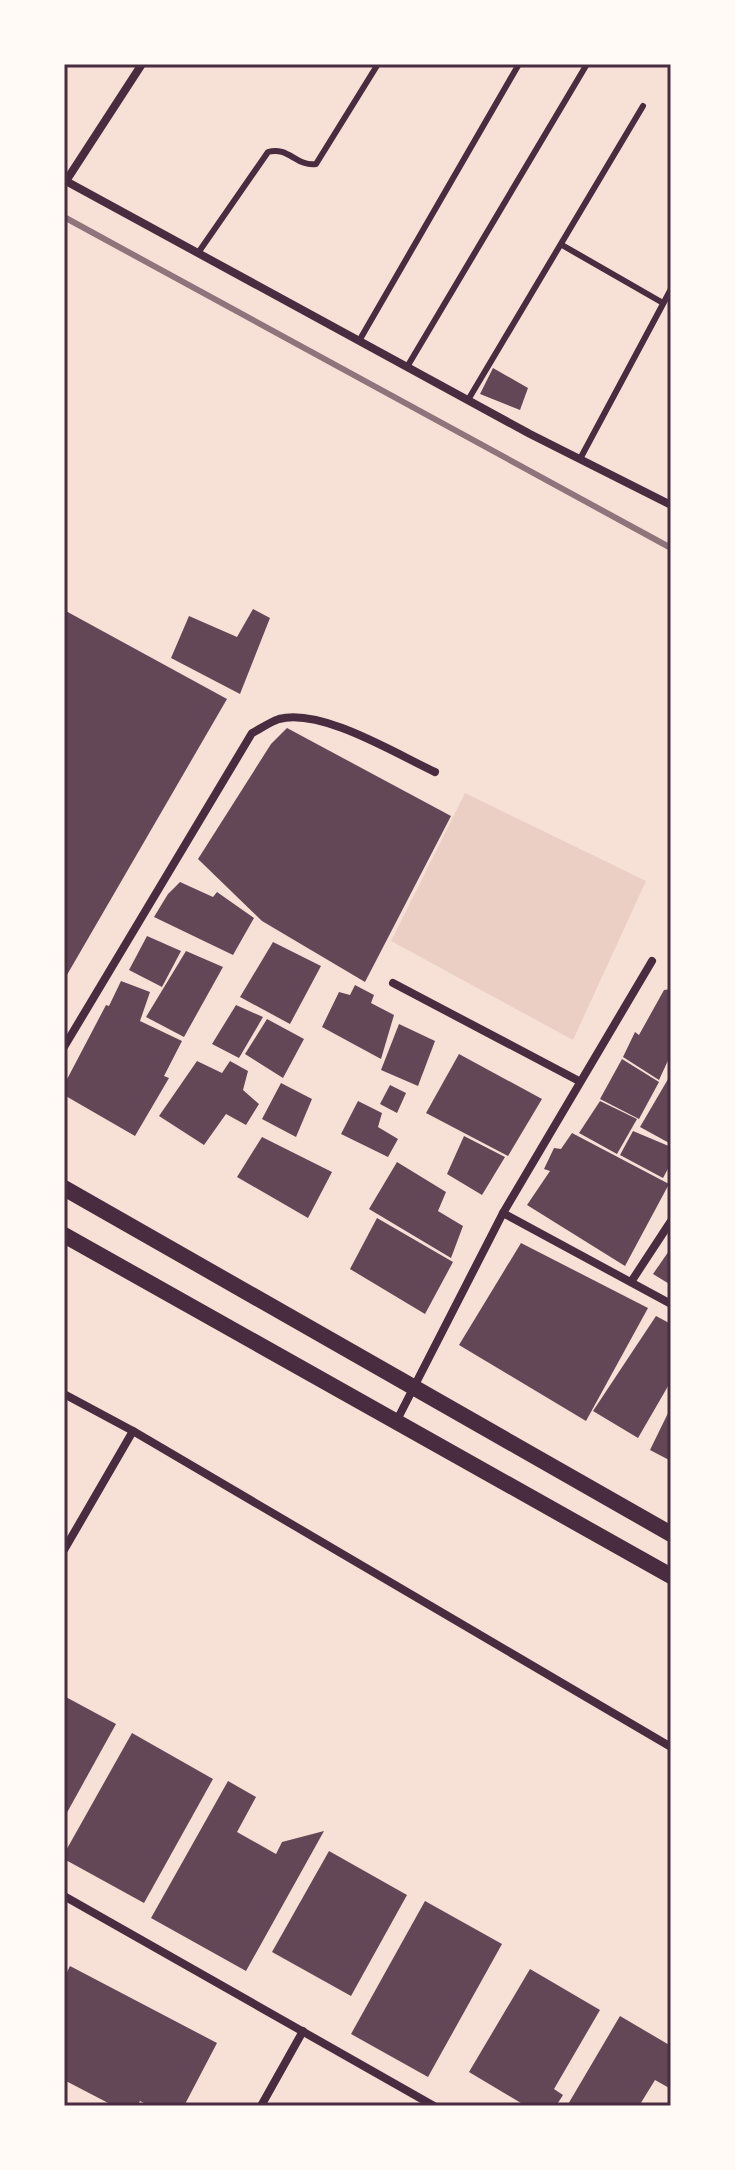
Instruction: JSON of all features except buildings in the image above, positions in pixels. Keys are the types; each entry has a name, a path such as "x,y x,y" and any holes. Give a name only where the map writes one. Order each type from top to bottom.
{"main road":[{"path":"64,1188 671,1534"},
{"path":"64,1235 671,1576"}],"street":[{"path":"142,64 65,181 468,400 671,505"},
{"path":"64,1047 252,733 278,719 300,717 329,723 435,772"},
{"path":"395,1423 503,1213 652,961"},
{"path":"393,983 579,1081"},
{"path":"503,1213 671,1304"},
{"path":"631,1282 671,1221"},
{"path":"64,1394 133,1431 671,1747"},
{"path":"64,1550 133,1431"},
{"path":"64,1896 434,2106"},
{"path":"261,2106 303,2031"}],"lane":[{"path":"198,253 268,152 284,151 305,164 316,164 378,64"},
{"path":"359,341 519,64"},
{"path":"407,367 587,64"},
{"path":"468,400 643,106"},
{"path":"562,245 663,303"},
{"path":"580,459 671,289"}],"shaded area":[{"path":"465,793 646,881 573,1040 391,941"}],"railway":[{"path":"64,217 671,548"}]}
